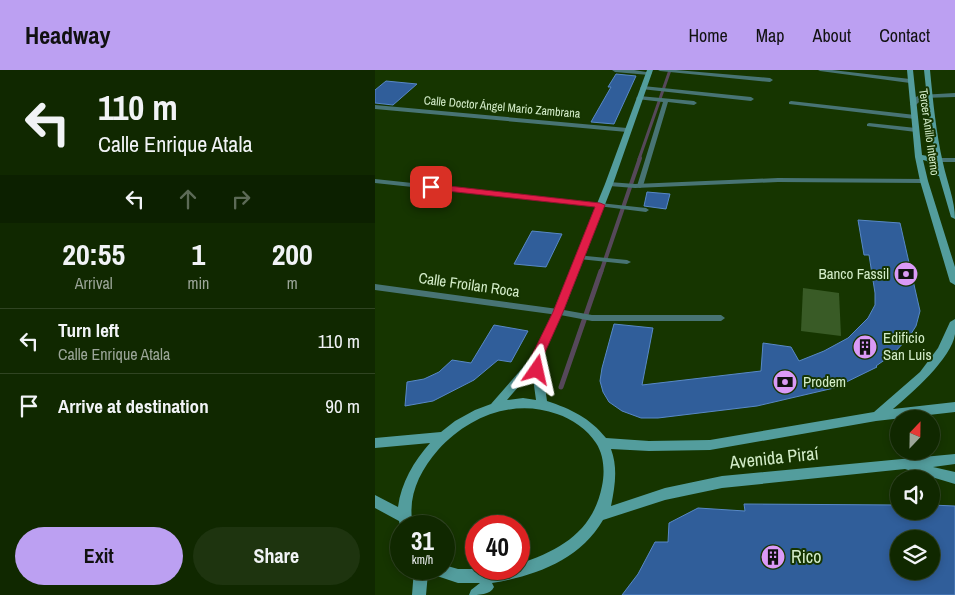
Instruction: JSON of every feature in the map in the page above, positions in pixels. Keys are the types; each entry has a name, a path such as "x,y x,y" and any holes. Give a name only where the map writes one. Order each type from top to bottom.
{"main road":[{"name":"Tercer Anillo Interno","path":"910,70 923,181 955,282"},
{"name":"Tercer Anillo Interno","path":"927,70 929,95 943,182 955,217"},
{"path":"495,407 536,359 558,312 600,205 613,184 627,130 649,71"},
{"path":"919,157 930,159 943,182"},
{"path":"876,416 910,389 936,361 953,331 955,322"},
{"path":"536,359 542,404"},
{"path":"406,515 408,488 421,461 441,437 466,419 495,407 518,402 556,407 583,420 602,442 610,464 610,489 601,515 584,543 557,566 523,581 481,591 454,580"},
{"name":"Avenida Piraí","path":"602,442 649,446 710,445 876,416 955,407"},
{"path":"375,443 441,437"},
{"name":"Avenida Piraí","path":"601,515 665,494 722,482 955,459"},
{"path":"879,466 913,466 955,478"},
{"path":"375,501 396,515"},
{"path":"419,595 420,580"}],"street":[{"path":"615,70 649,71"},
{"path":"910,81 915,88 929,95"},
{"path":"913,105 918,98 929,95 955,95"},
{"path":"791,103 915,116"},
{"name":"Calle Doctor Ángel Mario Zambrana","path":"375,107 627,130"},
{"path":"939,160 955,160"},
{"path":"613,184 638,186 777,180 923,181"},
{"path":"375,181 600,205"},
{"name":"Calle Froilan Roca","path":"375,287 558,312"}],"lane":[{"path":"660,70 770,80"},
{"path":"820,70 910,81"},
{"path":"643,88 751,98"},
{"path":"639,98 694,103"},
{"path":"638,186 664,100"},
{"path":"869,125 916,130"},
{"path":"600,205 647,210"},
{"path":"579,257 627,262"},
{"path":"558,312 592,318 721,318"}],"green space":[{"path":"803,288 839,293 841,336 801,331"}],"building":[{"path":"616,74 636,76 614,124 591,122 611,87 608,87"},
{"path":"386,81 417,84 393,105 375,103 375,90"},
{"path":"647,192 670,194 666,209 644,206"},
{"path":"858,220 900,223 920,311 916,326 909,337 877,367 834,388 757,406 658,418 641,418 622,411 609,402 603,392 600,381 614,324 653,328 642,385 761,371 763,343 791,347 799,361 824,351 848,338 868,318 875,305 869,255 864,255"},
{"path":"532,231 562,234 546,267 514,264"},
{"path":"494,325 528,331 511,362 498,360 474,380 433,401 405,406 407,382 424,379 439,372 452,360 471,363"},
{"name":"Rico","path":"744,504 890,505 890,520 940,520 940,505 955,506 955,595 622,595 638,574 655,542 668,542 669,523 698,508 745,511"}],"waterway":[{"path":"639,159 670,70"},
{"path":"601,272 640,158"},
{"path":"561,387 601,271"}],"place":[{"name":"Banco Fassil","path":"906,274"},
{"name":"Edificio San Luis","path":"865,347"},
{"name":"Prodem","path":"785,382"},
{"name":"Rico","path":"773,557"}],"route":[{"path":"431,187 600,205 558,312 536,359 537,370"}]}
